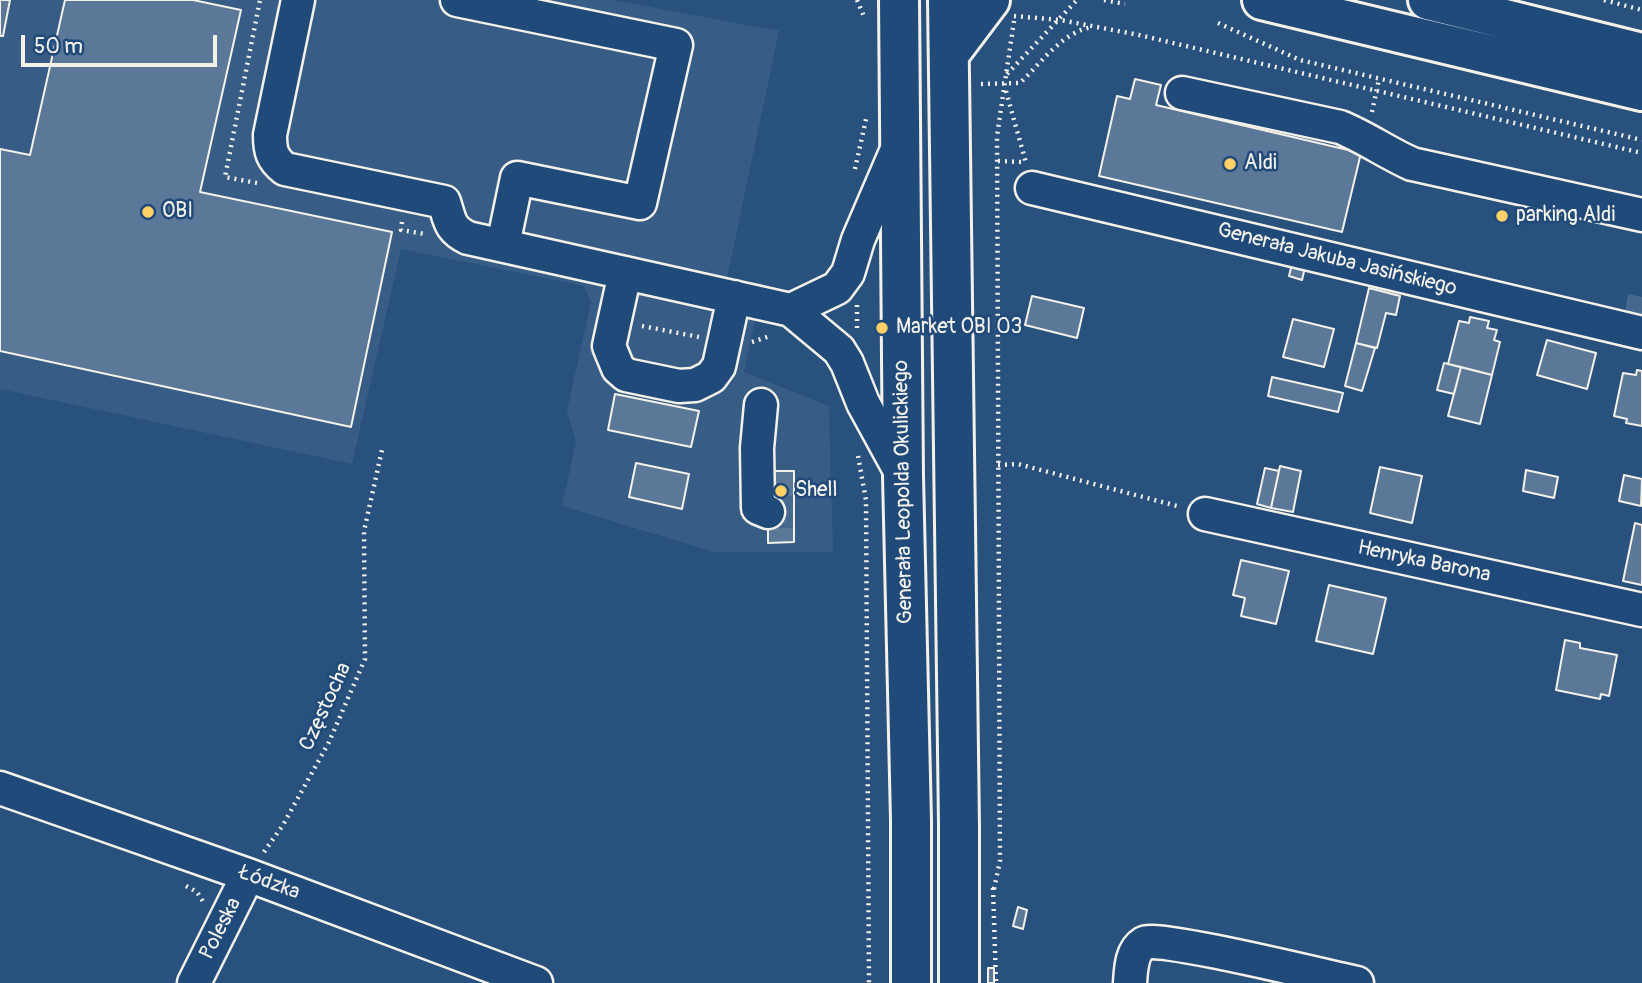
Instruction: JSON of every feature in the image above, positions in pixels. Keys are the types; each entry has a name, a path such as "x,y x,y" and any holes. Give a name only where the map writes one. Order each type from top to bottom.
{"main road":[{"name":"Generała Leopolda Okulickiego","path":"899,0 911,983"},
{"path":"948,0 959,983"},
{"path":"1262,0 1642,90"},
{"path":"1428,0 1642,53"},
{"path":"950,53 1007,8"}],"street":[{"path":"298,0 270,135 270,149 274,161 285,169 444,202 456,233 503,246 791,310 839,350 863,403 903,476"},
{"path":"457,0 676,46 640,203 517,178 503,246"},
{"path":"1182,93 1340,127 1412,164 1642,215"},
{"path":"791,310 837,288 848,273 858,240 900,142"},
{"name":"Generała Jakuba Jasińskiego","path":"1029,175 1642,333"},
{"path":"625,273 609,346 618,368 626,375 679,386 695,385 710,377 719,366 734,298"},
{"path":"761,405 757,448 758,508 768,512"},
{"name":"Henryka Barona","path":"1205,514 1642,610"},
{"name":"Łódzka","path":"0,788 248,875 536,983"},
{"name":"Poleska","path":"194,983 248,875"},
{"path":"1130,983 1136,950 1145,942 1156,941 1357,983"}],"path":[{"path":"857,0 866,22"},
{"path":"1007,75 1077,0"},
{"path":"1104,0 1125,4"},
{"path":"1604,0 1642,10"},
{"path":"996,983 994,890 1000,861 998,136 1007,75 1007,8 1097,26 1642,153"},
{"path":"1217,23 1300,60 1642,140"},
{"path":"981,84 1020,83 1069,36 1081,28 1097,26"},
{"path":"1005,85 1029,175"},
{"path":"853,181 866,116"},
{"path":"998,161 1029,175"},
{"path":"637,325 705,338"},
{"path":"855,449 866,500 869,983"},
{"name":"Częstocha","path":"248,875 283,825 329,742 365,659 364,531 382,450"},
{"path":"998,465 1018,464 1205,514"}],"shaded area":[{"path":"0,0 613,0 779,31 727,278 763,283 744,372 829,406 833,552 714,552 562,506 576,442 567,411 591,302 584,286 401,249 352,464 0,389"},
{"path":"1628,294 1642,297 1642,318 1625,311"}],"building":[{"path":"0,0 10,0 3,36 0,36"},
{"name":"OBI","path":"65,0 193,0 241,10 200,192 392,232 351,427 0,351 0,149 30,155"},
{"name":"Aldi","path":"1135,79 1161,85 1156,105 1361,153 1342,232 1099,176 1117,96 1130,99"},
{"path":"1294,256 1307,259 1302,280 1289,276"},
{"path":"1369,288 1400,296 1396,315 1386,313 1377,348 1356,343"},
{"path":"1032,296 1084,308 1077,338 1025,325"},
{"path":"1470,317 1489,321 1487,328 1497,330 1494,340 1500,342 1492,375 1448,364 1459,321 1469,323"},
{"path":"1293,319 1334,329 1324,367 1283,357"},
{"path":"1547,340 1596,353 1587,389 1537,375"},
{"path":"1356,343 1375,348 1362,391 1345,386"},
{"path":"1444,363 1461,367 1454,394 1437,390"},
{"path":"1461,367 1492,375 1480,424 1448,416"},
{"path":"1637,370 1642,371 1642,426 1626,423 1627,419 1614,416 1623,373 1636,375"},
{"path":"1272,377 1343,393 1338,412 1268,396"},
{"path":"615,394 699,411 691,447 608,430"},
{"path":"636,463 689,474 682,509 629,497"},
{"path":"1280,466 1301,471 1293,512 1271,508"},
{"path":"1380,467 1422,476 1412,523 1370,513"},
{"path":"1265,468 1279,471 1271,508 1257,504"},
{"path":"1526,470 1558,477 1554,498 1523,491"},
{"name":"Shell","path":"768,471 794,471 794,542 768,543"},
{"path":"1624,475 1642,479 1641,506 1619,501"},
{"path":"1635,523 1642,525 1642,585 1623,581"},
{"path":"1241,560 1289,571 1276,624 1241,616 1245,598 1233,595"},
{"path":"1329,585 1386,598 1373,654 1316,641"},
{"path":"1565,640 1580,643 1580,648 1617,655 1609,696 1601,694 1600,699 1556,690"},
{"path":"1018,907 1027,910 1023,929 1013,926"},
{"path":"988,968 994,968 994,983 988,983"}],"tunnel":[{"path":"768,512 793,512"}],"place":[{"name":"Aldi","path":"1230,164"},
{"name":"OBI","path":"148,212"},
{"name":"parking Aldi","path":"1502,216"},
{"name":"Market OBI 03","path":"882,328"},
{"name":"Shell","path":"781,491"}]}
